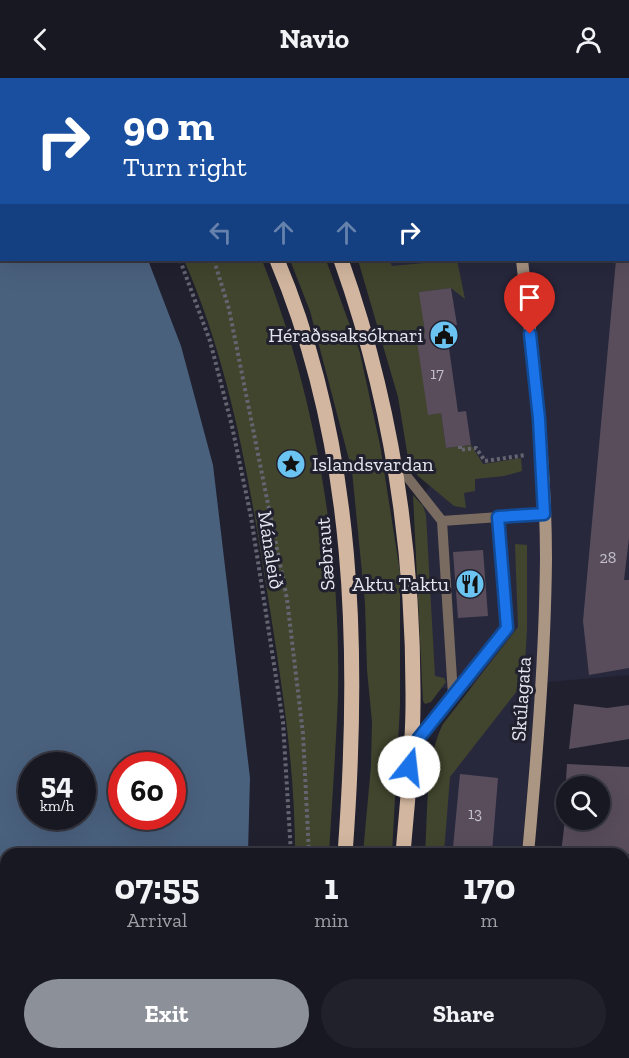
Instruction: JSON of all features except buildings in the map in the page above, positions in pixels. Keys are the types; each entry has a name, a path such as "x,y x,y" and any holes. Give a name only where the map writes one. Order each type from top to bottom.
{"main road":[{"name":"Sæbraut","path":"277,261 288,285 316,372 342,499 349,574 353,698 345,848"},
{"path":"341,261 375,368 394,459 405,529 412,615 413,705 403,848"}],"street":[{"name":"Skúlagata","path":"522,261 539,419 546,557 543,689 529,848"}],"lane":[{"path":"394,459 442,521 453,695"},
{"path":"442,521 544,514"},
{"path":"411,748 507,628 498,517"}],"path":[{"name":"Mánaleið","path":"180,261 210,341 232,426 251,517 283,722 291,848"},
{"name":"Mánaleið","path":"214,261 229,309 287,599 303,734 309,848"},
{"path":"460,446 460,450 476,448 485,461 527,455"}],"shaded area":[{"path":"0,261 148,261 181,346 213,465 250,778 248,848 0,848"},
{"path":"386,261 629,261 629,675 536,683 522,848 444,848 449,777 523,683 432,689 421,497 433,482"}],"green space":[{"path":"184,261 262,261 281,312 311,419 330,529 338,640 338,695 329,848 295,848 293,787 286,722 253,506 226,381 200,300"},
{"path":"290,261 326,261 360,353 380,445 400,572 400,706 392,848 363,848 371,766 372,722 367,670 365,603 352,471 310,311"},
{"path":"358,261 390,261 392,266 457,261 465,299 451,288 420,292 425,333 417,334 441,413 446,448 471,445 483,464 521,458 522,471 504,476 475,479 475,491 464,493 466,508 454,506 418,476 409,464 398,397"},
{"path":"413,495 423,506 426,515 435,676 444,678 446,682 431,702 425,704 423,701"},
{"path":"515,544 527,545 527,629 524,682 450,777 444,848 425,848 428,787 437,738 443,724 518,627"}],"place":[{"name":"Héraðssaksóknari","path":"444,335"},
{"name":"Islandsvardan","path":"291,464"},
{"name":"Aktu Taktu","path":"470,584"}],"route":[{"path":"409,767 411,748 507,628 498,517 544,514 539,419 530,334"}]}
